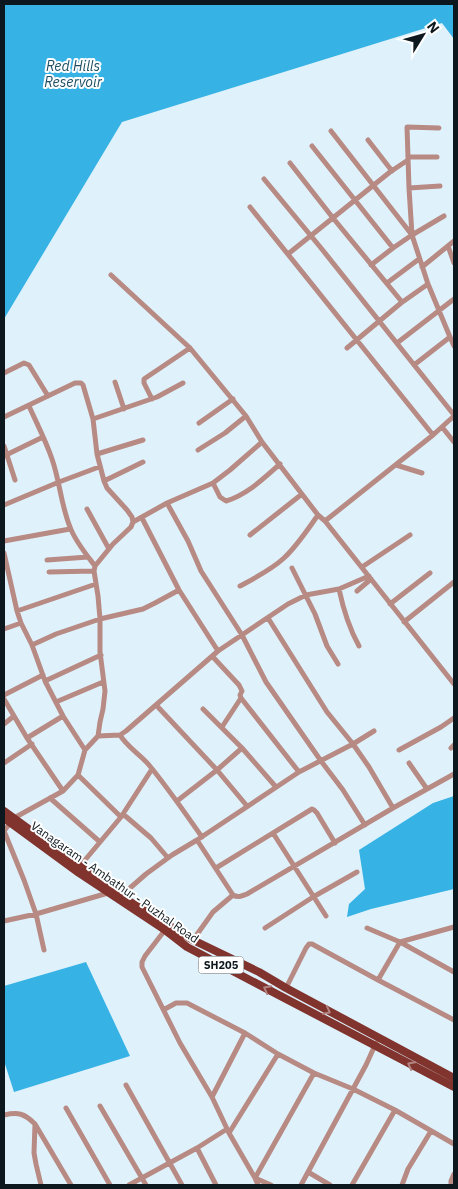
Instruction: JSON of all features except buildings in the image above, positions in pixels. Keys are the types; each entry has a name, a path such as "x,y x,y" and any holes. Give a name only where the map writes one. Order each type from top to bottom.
{"main road":[{"path":"4,811 9,819 80,866 120,898 193,940 259,972 454,1078"},
{"name":"Vanagaram - Ambathur - Puzhal Road","path":"9,819 108,893 120,898 187,947 454,1087"}],"street":[{"path":"439,128 407,127 412,235 428,284 454,346"},
{"path":"331,131 412,235"},
{"path":"368,140 392,171"},
{"path":"312,146 393,248"},
{"path":"288,254 408,159 437,157"},
{"path":"290,163 402,302"},
{"path":"264,179 380,320 454,415 433,435 325,521"},
{"path":"409,188 440,186"},
{"path":"250,207 433,435"},
{"path":"372,265 412,235 444,216"},
{"path":"422,267 454,241"},
{"path":"448,246 454,263"},
{"path":"387,284 419,259"},
{"path":"111,274 190,348 233,399 262,442 302,494 454,684"},
{"path":"347,348 402,302 428,284"},
{"path":"397,343 454,299"},
{"path":"448,330 454,327"},
{"path":"414,366 450,337"},
{"path":"152,399 144,379 190,348"},
{"path":"4,373 24,363 30,365 48,396"},
{"path":"115,382 124,409"},
{"path":"4,417 80,383 85,387 93,419 96,454 104,481 107,488 132,517 131,528 109,549 94,569 49,572"},
{"path":"93,419 152,399 183,383"},
{"path":"199,423 233,399"},
{"path":"29,406 53,461 70,529 94,569 98,596 105,690 98,736 86,750 78,775 63,791 9,819 4,831 36,914 44,950"},
{"path":"198,450 225,433 246,416"},
{"path":"442,427 454,442"},
{"path":"5,456 43,438"},
{"path":"96,454 143,440"},
{"path":"133,522 167,503 213,483 262,442"},
{"path":"4,446 5,456 15,480"},
{"path":"104,481 143,462"},
{"path":"213,483 222,499 226,501 248,490 280,464"},
{"path":"396,464 422,473"},
{"path":"4,505 100,467"},
{"path":"250,535 302,494"},
{"path":"167,503 188,541 201,571 242,635 266,682 343,790 365,825"},
{"path":"87,509 109,549"},
{"path":"240,586 284,558 303,536 318,514"},
{"path":"142,518 179,590 218,651"},
{"path":"4,540 70,529"},
{"path":"362,568 410,535"},
{"path":"4,553 17,611 45,681 63,716 86,750"},
{"path":"48,560 88,557"},
{"path":"292,568 338,664"},
{"path":"390,604 430,573"},
{"path":"98,736 120,735 126,732 218,651 288,604 306,595 339,589 370,578"},
{"path":"357,591 370,578"},
{"path":"404,622 454,582"},
{"path":"17,611 96,584"},
{"path":"339,589 350,625 360,646"},
{"path":"32,645 100,619 142,609 179,590"},
{"path":"268,618 327,712 353,744 394,808"},
{"path":"4,629 21,623"},
{"path":"45,681 101,655"},
{"path":"212,656 242,691 241,698 222,727"},
{"path":"4,696 43,675"},
{"path":"56,702 103,682"},
{"path":"241,698 299,772"},
{"path":"4,699 27,738 63,791"},
{"path":"157,706 217,770 247,806"},
{"path":"203,709 242,748 276,787"},
{"path":"4,724 14,716"},
{"path":"27,738 63,716"},
{"path":"399,750 454,718"},
{"path":"120,898 146,874 168,858 247,806 299,772 374,731"},
{"path":"120,735 152,769 177,801 216,868 236,897 247,894 454,774"},
{"path":"4,763 32,744"},
{"path":"177,801 242,748"},
{"path":"409,763 428,789"},
{"path":"80,866 122,815 152,769"},
{"path":"78,775 122,815 152,838 168,858"},
{"path":"50,798 100,842"},
{"path":"216,868 313,810 317,813 335,842"},
{"path":"273,833 326,916"},
{"path":"265,928 357,872"},
{"path":"4,921 36,914 108,893"},
{"path":"193,940 213,912 233,895"},
{"path":"378,980 400,942 454,927"},
{"path":"367,928 400,942 454,972"},
{"path":"165,930 142,962 145,974 165,1010 180,1043 212,1097 228,1131 258,1185"},
{"path":"286,988 306,948 309,944 312,944 454,1020"},
{"path":"165,1010 176,1003 187,1003 245,1033 278,1054 314,1073 353,1089 395,1110 454,1144"},
{"path":"212,1097 245,1033"},
{"path":"301,1185 353,1089 378,1038"},
{"path":"129,1185 228,1131 278,1054"},
{"path":"255,1178 314,1073"},
{"path":"126,1085 182,1185"},
{"path":"100,1106 146,1185"},
{"path":"66,1108 110,1185"},
{"path":"352,1185 395,1110"},
{"path":"4,1115 21,1114 28,1117 35,1124 71,1185"},
{"path":"35,1124 34,1153 42,1185"},
{"path":"402,1185 408,1170 431,1131"},
{"path":"197,1148 216,1185"},
{"path":"308,1172 330,1185"},
{"path":"451,1185 454,1174"},
{"path":"255,1178 271,1185"}],"water":[{"name":"Red Hills Reservoir","path":"4,4 454,4 454,39 442,23 122,122 4,319"},
{"path":"454,796 454,889 371,909 347,917 349,904 365,889 359,850 433,803"},
{"path":"86,962 130,1056 14,1092 4,1061 4,986"}]}
